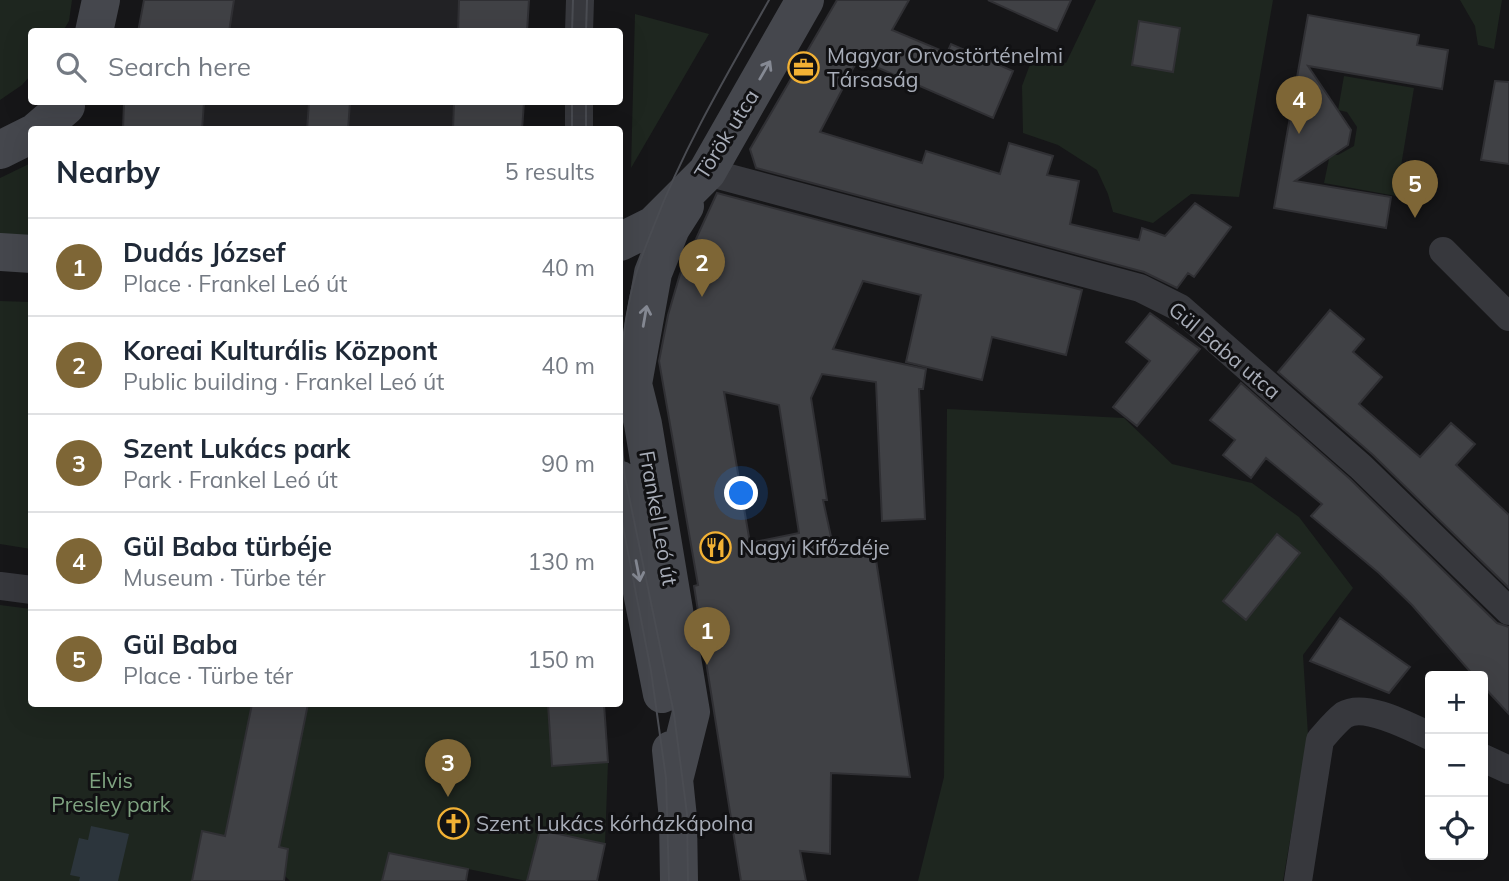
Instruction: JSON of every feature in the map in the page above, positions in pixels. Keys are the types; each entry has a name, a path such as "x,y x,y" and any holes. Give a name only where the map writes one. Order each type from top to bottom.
{"street":[{"path":"94,28 101,0"},
{"path":"579,28 580,0"},
{"name":"Török utca","path":"623,240 654,225 707,172 805,0"},
{"path":"579,105 579,126"},
{"path":"0,150 28,136"},
{"name":"Frankel Leó út","path":"675,776 691,712 643,424 626,369 653,273 671,228 707,172"},
{"name":"Gül Baba utca","path":"707,172 1140,288 1180,308 1361,467 1509,611"},
{"path":"1443,251 1509,317"},
{"path":"0,252 28,254"},
{"name":"Frankel Leó út","path":"623,495 658,671 675,776 679,881"},
{"path":"0,586 28,590"},
{"path":"1298,881 1321,740 1332,726 1347,713 1368,712 1425,734"},
{"path":"1488,760 1509,769"}],"shaded area":[{"path":"144,0 529,0 527,28 139,28"},
{"path":"124,105 524,105 522,126 123,126"},
{"path":"91,826 129,834 118,881 79,881 80,877 70,875 79,838 88,840"}],"green space":[{"path":"0,0 72,0 69,21 65,28 28,28 28,78 0,100"},
{"path":"1096,0 1273,0 1239,197 1191,194 1153,223 1113,212 1097,170 1058,145 1023,133 1022,86 1035,51 1066,63"},
{"path":"1460,0 1502,0 1494,49 1478,45 1475,26"},
{"path":"635,14 709,34 631,168"},
{"path":"1344,76 1414,88 1396,196 1324,183 1330,154 1338,155 1354,146 1357,127 1347,112 1338,110"},
{"path":"28,164 28,236 0,235 0,178"},
{"path":"0,301 28,302 28,549 0,544"},
{"path":"947,409 1124,418 1172,464 1252,483 1299,517 1353,588 1303,655 1308,735 1283,881 918,881 944,777"},
{"name":"Elvis Presley park","path":"0,605 28,609 28,707 251,707 225,836 192,881 0,881"},
{"path":"307,707 548,707 552,766 608,762 605,844 540,830 527,881 389,853 382,881 290,881 285,876 279,847"}],"building":[{"path":"144,0 234,0 230,28 139,28"},
{"path":"459,0 529,0 527,28 458,28"},
{"path":"837,0 909,0 892,30 947,53 951,44 1013,71 993,118 858,59 820,132 922,163 926,151 1000,174 1009,143 1053,156 1047,175 1079,181 1070,224 1139,240 1142,228 1165,236 1195,203 1231,227 1194,277 1188,273 1177,288 1144,272 756,168 750,149"},
{"path":"988,0 1071,0 1057,31"},
{"path":"1308,15 1419,35 1417,45 1448,50 1442,89 1308,66 1351,130 1348,145 1295,181 1391,197 1386,228 1274,208"},
{"path":"1139,21 1180,28 1173,72 1132,65"},
{"path":"1495,81 1509,82 1509,164 1481,160"},
{"path":"124,105 204,105 202,126 123,126"},
{"path":"309,105 350,105 348,126 307,126"},
{"path":"454,105 524,105 522,126 453,126"},
{"path":"717,193 1082,290 1066,355 992,337 982,380 906,362 921,295 863,281 833,349 926,369 923,389 919,389 925,519 882,521 876,382 822,374 811,398 827,500 823,500 835,555 874,547 910,777 831,773 830,854 800,851 806,881 741,881 694,586 698,585 659,361 680,274","holes":["724,392 779,405 799,533 750,543"]},
{"path":"1330,310 1364,339 1353,352 1382,377 1359,404 1420,457 1451,423 1475,444 1456,465 1509,515 1509,588 1373,455 1278,372"},
{"path":"1150,313 1200,349 1137,426 1113,407 1150,361 1126,342"},
{"path":"1241,383 1350,479 1497,623 1509,627 1509,714 1488,691 1488,671 1470,671 1412,605 1379,573 1311,516 1322,504 1266,458 1251,478 1223,455 1235,440 1210,420"},
{"path":"1277,534 1300,553 1246,620 1223,601"},
{"path":"1340,618 1410,667 1389,693 1310,661"},
{"path":"251,707 307,707 279,847 288,849 284,881 192,881 202,831 225,836"},
{"path":"548,707 604,707 608,762 552,766"},
{"path":"540,830 605,844 597,881 527,881"},
{"path":"389,853 468,869 466,881 382,881"}],"tram line":[{"path":"572,28 573,0"},
{"path":"586,28 587,0"},
{"path":"623,343 635,279 667,194 708,110 769,0"},
{"path":"572,105 572,126"},
{"path":"586,105 586,126"},
{"path":"623,456 625,479"},
{"path":"624,472 674,714 687,814 688,881"},
{"path":"623,526 651,671 666,778 669,881"}],"place":[{"name":"Magyar Orvostörténelmi Társaság","path":"804,67"},
{"name":"Gül Baba türbéje","path":"1299,134"},
{"name":"Gül Baba","path":"1415,218"},
{"name":"Koreai Kulturális Központ","path":"702,297"},
{"name":"Nagyi Kifőzdéje","path":"716,547"},
{"name":"Dudás József","path":"707,665"},
{"name":"Szent Lukács park","path":"448,797"},
{"name":"Szent Lukács kórházkápolna","path":"453,823"}]}
